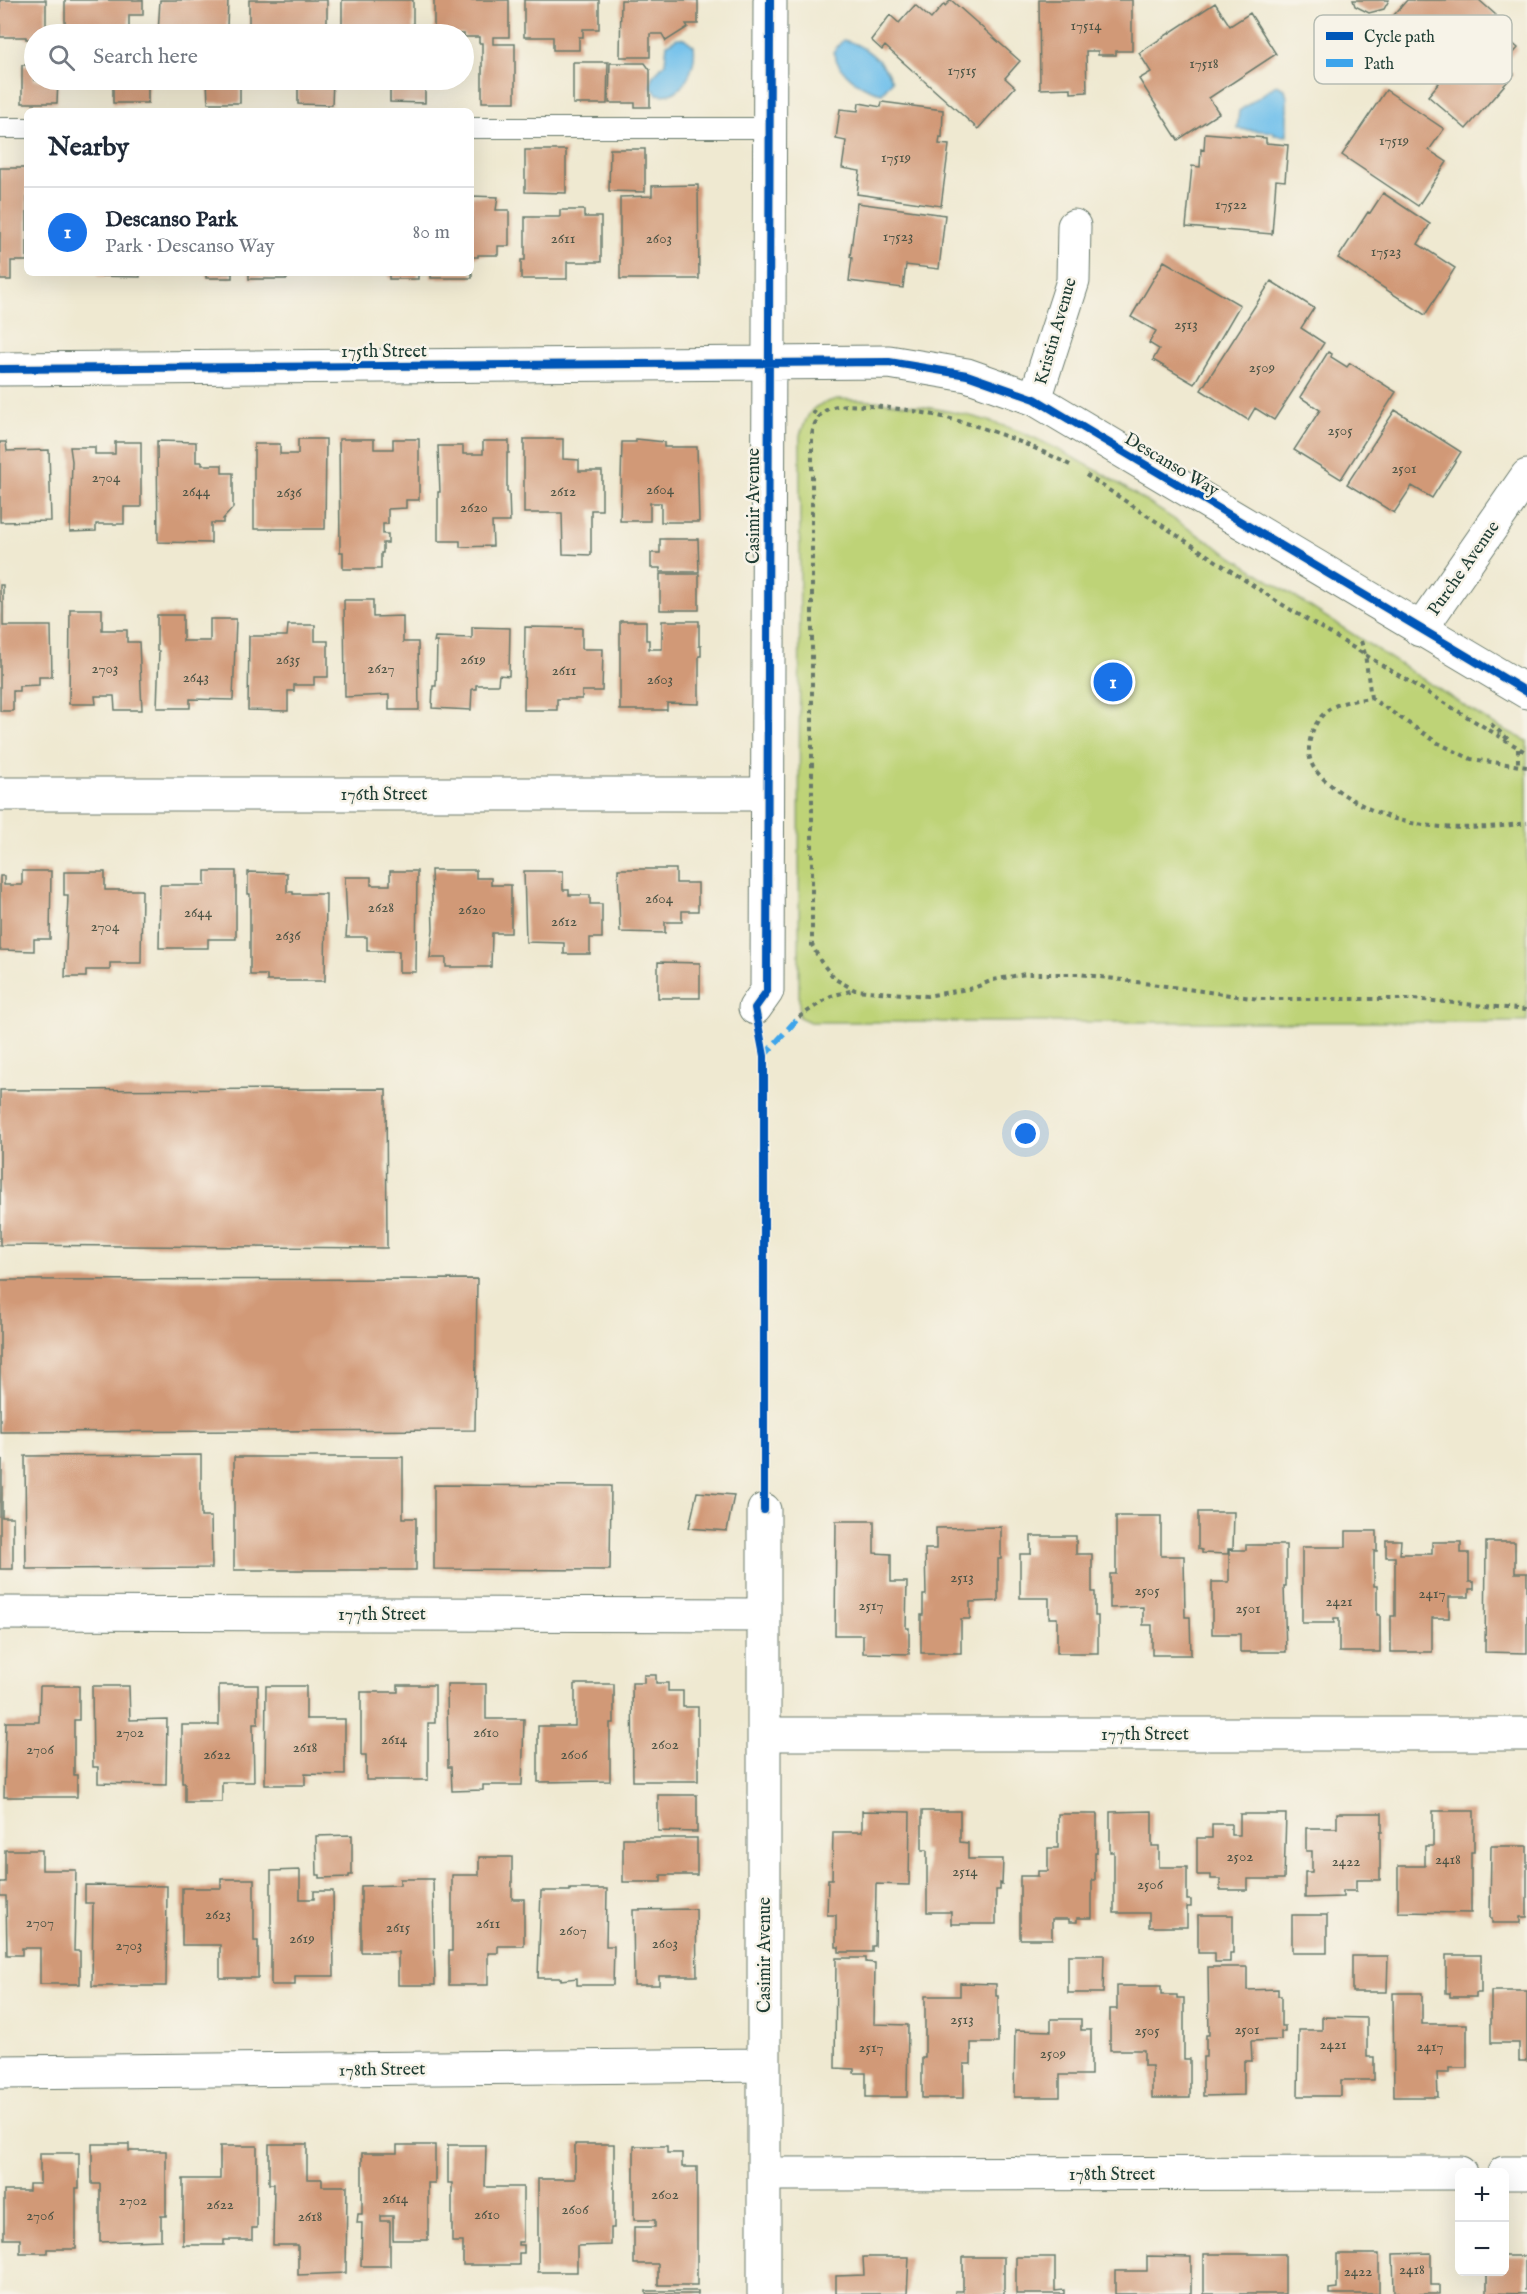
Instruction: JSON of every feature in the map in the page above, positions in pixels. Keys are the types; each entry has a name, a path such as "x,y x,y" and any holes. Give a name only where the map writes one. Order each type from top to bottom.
{"street":[{"name":"Casimir Avenue","path":"755,1008 766,991 770,0"},
{"name":"Kristin Avenue","path":"1035,399 1072,281 1074,226"},
{"name":"175th Street","path":"0,369 769,362"},
{"name":"Descanso Way","path":"769,362 889,362 967,375 1035,399 1527,692"},
{"name":"Purche Avenue","path":"1420,630 1527,476"},
{"name":"176th Street","path":"0,794 767,794"},
{"name":"Casimir Avenue","path":"764,1510 764,2294"},
{"name":"177th Street","path":"0,1613 764,1615"},
{"name":"177th Street","path":"764,1734 1527,1734"},
{"name":"178th Street","path":"0,2072 764,2065"},
{"name":"178th Street","path":"764,2174 1455,2173"},
{"path":"1509,2173 1527,2173"}],"lane":[{"path":"474,128 770,128"},
{"path":"0,129 24,129"}],"path":[{"path":"855,990 835,979 820,962 812,945 812,435 815,422 827,409 842,405 890,407 934,415 989,430 1027,444 1072,466"},
{"path":"812,411 819,416"},
{"path":"1081,472 1278,602 1527,753"},
{"path":"1361,641 1371,698"},
{"path":"1527,767 1471,759 1438,743 1371,698 1342,703 1330,708 1320,717 1308,750 1316,770 1352,800 1393,819 1432,826 1493,828 1527,823"},
{"path":"1491,723 1518,748 1518,765"},
{"path":"799,1017 831,996 855,990 927,996 974,988 993,980 1025,974 1079,974 1259,999 1413,999 1527,1010"}],"green space":[{"path":"838,399 904,404 968,415 1010,428 1046,444 1105,475 1491,723 1527,741 1527,1022 810,1022 799,1017 800,435 806,419 817,406"}],"water":[{"path":"677,38 684,38 694,46 690,72 681,87 674,92 666,95 657,94 651,87 652,77 665,63 667,44"},
{"path":"843,40 866,50 884,67 892,81 882,93 859,84 840,67 833,52"},
{"path":"1276,85 1285,89 1287,97 1287,136 1274,135 1274,132 1237,129 1239,111"}],"building":[{"path":"0,0 46,0 46,24 24,24 24,37 0,37"},
{"path":"65,0 143,0 143,15 129,15 129,24 65,24"},
{"path":"160,0 228,0 227,24 159,24"},
{"path":"249,0 327,0 327,24 249,24"},
{"path":"342,0 413,0 413,24 342,24"},
{"path":"434,0 509,0 509,37 493,37 493,44 515,44 515,102 482,102 482,43 479,43 479,37 474,37 474,24 434,24"},
{"path":"524,0 599,0 599,29 583,29 583,37 579,37 579,50 553,50 553,37 524,37"},
{"path":"621,0 698,0 698,24 686,24 688,27 666,41 662,34 650,34 650,57 620,57"},
{"path":"951,0 1020,61 1005,78 1015,87 978,129 885,46 882,50 871,40 890,15 899,23 915,5 931,19 944,4 945,6"},
{"path":"1039,0 1132,0 1132,51 1116,51 1116,55 1098,55 1098,51 1086,51 1087,92 1071,93 1071,88 1040,89"},
{"path":"1353,0 1389,0 1384,9 1369,13 1355,6"},
{"path":"1407,0 1479,0 1496,15 1394,15"},
{"path":"1215,3 1230,26 1250,13 1276,54 1209,98 1219,113 1178,140 1139,79 1151,72 1139,53"},
{"path":"1512,43 1518,48 1512,55"},
{"path":"573,62 608,62 607,104 573,104"},
{"path":"610,63 645,63 650,70 650,107 635,107 635,103 609,103"},
{"path":"22,65 24,65 24,90 58,90 57,103 22,103"},
{"path":"1438,84 1505,84 1466,129 1428,96"},
{"path":"113,90 148,90 148,103 113,103"},
{"path":"207,90 240,90 240,103 208,103"},
{"path":"298,90 333,90 332,105 298,104"},
{"path":"390,90 425,90 425,103 390,102"},
{"path":"1386,90 1444,129 1429,150 1447,162 1418,206 1342,155"},
{"path":"882,102 943,110 942,138 940,137 939,144 949,145 941,206 857,194 860,171 842,168 846,141 836,139 840,109 858,111 859,103 881,107"},
{"path":"1205,133 1266,138 1266,143 1288,145 1285,181 1276,180 1272,234 1186,227 1192,166 1200,167"},
{"path":"610,149 645,149 645,192 609,191"},
{"path":"525,150 566,150 566,193 525,192"},
{"path":"0,168 24,168 24,261 11,261 11,280 0,280"},
{"path":"698,185 699,279 620,279 620,197 652,196 652,186"},
{"path":"1383,193 1430,224 1418,244 1455,268 1425,315 1338,258"},
{"path":"474,196 498,197 496,210 509,210 509,246 498,246 498,255 478,255 474,257"},
{"path":"857,203 945,215 939,269 906,265 903,288 849,281"},
{"path":"560,210 584,210 584,217 601,217 601,262 567,262 567,279 521,279 521,260 525,260 525,217 560,217"},
{"path":"1164,261 1240,305 1194,384 1153,360 1159,349 1149,343 1156,331 1131,317"},
{"path":"206,276 232,276 232,278 206,278"},
{"path":"249,276 287,276 287,279 249,279"},
{"path":"389,276 418,276 418,279 389,279"},
{"path":"431,276 472,276 472,278 431,278"},
{"path":"1271,281 1314,308 1301,328 1324,343 1274,420 1255,408 1248,420 1201,390"},
{"path":"1328,352 1332,354 1331,357 1347,367 1350,363 1396,392 1341,479 1294,450 1320,410 1300,397"},
{"path":"1395,410 1461,452 1432,498 1412,486 1394,513 1347,484"},
{"path":"298,439 326,439 325,529 254,529 254,444 280,444 280,454 298,454"},
{"path":"339,439 374,439 374,449 393,449 393,439 419,439 419,500 406,500 406,508 388,509 388,524 383,524 383,534 388,534 388,543 383,543 381,569 343,569 343,552 340,552"},
{"path":"524,439 563,439 563,459 579,460 579,471 602,471 602,510 591,510 591,555 563,554 562,513 524,513"},
{"path":"636,439 664,442 664,447 697,447 699,522 661,522 661,503 650,503 650,521 620,521 622,442 636,442"},
{"path":"157,441 196,442 196,462 202,462 202,465 222,465 222,473 233,473 233,508 223,519 223,523 211,523 211,543 158,542"},
{"path":"483,441 509,441 507,492 509,492 510,522 492,522 493,546 460,547 460,541 438,541 438,492 440,492 438,446 463,446 463,454 483,454"},
{"path":"0,442 6,442 7,451 49,450 51,521 0,522"},
{"path":"115,442 141,442 141,507 124,507 124,524 96,524 96,531 70,532 72,461 70,447 95,447 95,454 115,454"},
{"path":"660,539 698,539 699,572 660,572 660,568 651,568 651,553 660,553"},
{"path":"660,574 699,574 699,610 660,610"},
{"path":"0,585 3,585 3,626 51,626 52,677 39,677 39,685 19,686 19,691 13,691 13,711 0,711"},
{"path":"344,600 373,600 373,617 403,616 403,642 418,642 419,710 389,710 389,695 345,697"},
{"path":"70,609 102,609 102,630 127,630 127,642 139,642 142,710 115,710 114,696 95,696 96,704 69,704"},
{"path":"157,615 183,615 183,641 210,641 210,619 236,619 233,700 190,699 190,708 157,708 159,651 157,651"},
{"path":"620,621 646,621 646,640 649,640 649,649 662,649 662,621 699,621 701,656 699,656 699,704 667,703 667,710 620,710"},
{"path":"288,625 315,625 315,641 328,641 328,677 314,677 314,685 294,685 294,691 288,691 288,711 248,710 249,636 287,636"},
{"path":"472,627 510,628 509,676 499,675 498,685 476,685 476,689 472,689 471,710 432,708 433,686 436,686 437,642 434,642 435,637 472,638"},
{"path":"525,627 582,628 582,649 603,649 602,691 582,691 582,699 557,699 557,710 524,710"},
{"path":"618,869 676,869 676,883 698,883 698,911 682,911 682,922 665,922 665,933 620,932"},
{"path":"431,870 476,870 476,878 491,878 491,885 511,885 511,933 492,933 491,967 446,967 446,958 430,958 433,929"},
{"path":"22,871 51,871 50,939 34,939 34,951 0,950 0,876 4,876 4,885 22,885"},
{"path":"205,871 236,871 236,939 208,939 208,948 159,948 160,885 205,885"},
{"path":"390,871 417,871 416,972 399,972 399,951 367,951 367,937 346,937 345,877 371,877 371,885 390,885"},
{"path":"524,871 563,871 563,890 569,890 569,895 590,895 590,904 602,904 602,938 590,938 590,954 564,954 564,943 526,942"},
{"path":"64,872 105,872 105,890 142,890 141,963 110,963 110,970 86,970 86,977 65,977 68,895 64,895"},
{"path":"248,872 287,873 287,892 326,894 325,981 267,981 267,975 250,975"},
{"path":"658,962 700,963 700,998 658,998"},
{"path":"386,1089 387,1248 0,1245 0,1090"},
{"path":"477,1279 475,1430 0,1432 0,1280"},
{"path":"201,1455 201,1517 211,1517 212,1568 26,1569 25,1456"},
{"path":"234,1457 403,1457 403,1518 416,1518 416,1570 234,1570"},
{"path":"0,1459 2,1459 2,1517 13,1517 13,1569 0,1569"},
{"path":"434,1485 611,1486 610,1570 434,1569"},
{"path":"697,1492 734,1495 727,1531 689,1528"},
{"path":"1198,1512 1234,1512 1233,1549 1228,1549 1228,1554 1202,1553 1202,1550 1198,1549"},
{"path":"1116,1516 1161,1516 1161,1556 1184,1556 1185,1617 1190,1617 1191,1655 1152,1655 1152,1625 1143,1625 1143,1607 1110,1608 1110,1574 1116,1574"},
{"path":"836,1521 874,1521 874,1553 891,1554 891,1582 907,1582 906,1628 909,1628 909,1654 863,1653 863,1635 835,1635"},
{"path":"1001,1527 998,1601 970,1602 970,1619 961,1619 961,1653 921,1653 921,1615 923,1615 923,1595 926,1595 925,1549 936,1549 936,1528"},
{"path":"1346,1531 1377,1531 1377,1551 1374,1551 1374,1586 1377,1586 1377,1615 1380,1615 1380,1652 1339,1652 1339,1618 1334,1618 1334,1623 1302,1623 1302,1547 1346,1547"},
{"path":"1031,1536 1076,1536 1076,1554 1092,1554 1092,1592 1095,1592 1095,1616 1098,1616 1098,1653 1057,1653 1057,1618 1049,1618 1049,1598 1020,1598 1020,1554 1031,1554"},
{"path":"1386,1540 1401,1540 1400,1554 1432,1554 1432,1542 1461,1542 1461,1553 1469,1553 1469,1582 1474,1582 1474,1589 1469,1589 1469,1597 1449,1597 1449,1618 1432,1618 1432,1652 1391,1652 1391,1616 1395,1616 1395,1557 1386,1557"},
{"path":"1486,1542 1515,1542 1515,1573 1527,1573 1527,1653 1485,1652"},
{"path":"1246,1545 1286,1545 1286,1586 1284,1586 1286,1652 1240,1652 1240,1634 1212,1634 1212,1582 1229,1582 1229,1550 1246,1550"},
{"path":"644,1675 656,1675 656,1683 668,1683 668,1691 683,1691 683,1707 698,1707 698,1781 633,1781 632,1683 644,1683"},
{"path":"447,1684 486,1684 486,1719 524,1719 522,1785 483,1785 483,1790 452,1791 451,1767 448,1767"},
{"path":"575,1684 614,1684 614,1723 610,1723 610,1781 538,1782 538,1726 575,1726"},
{"path":"219,1685 258,1685 258,1724 253,1724 254,1782 222,1782 222,1802 185,1802 185,1783 182,1783 182,1725 219,1725"},
{"path":"398,1685 435,1685 435,1723 428,1723 428,1780 366,1780 366,1755 361,1755 361,1692 398,1692"},
{"path":"40,1686 79,1686 79,1720 74,1720 74,1775 77,1775 77,1797 4,1797 6,1722 39,1722"},
{"path":"92,1686 129,1686 130,1720 167,1719 166,1785 98,1783 98,1767 93,1767"},
{"path":"266,1686 306,1686 306,1719 345,1719 345,1775 305,1774 305,1785 265,1785"},
{"path":"658,1795 697,1795 697,1832 658,1831"},
{"path":"862,1811 910,1812 909,1885 876,1884 875,1946 872,1946 872,1952 839,1952 839,1947 836,1947 836,1915 827,1915 828,1879 832,1879 833,1832 862,1832"},
{"path":"922,1811 960,1811 960,1842 968,1843 968,1859 1003,1859 1002,1884 1000,1883 1000,1890 996,1890 996,1924 951,1924 951,1912 927,1912 927,1850 922,1850"},
{"path":"1152,1811 1152,1846 1159,1846 1159,1867 1187,1867 1187,1900 1191,1900 1191,1907 1187,1907 1187,1927 1149,1927 1149,1913 1114,1913 1114,1852 1110,1852 1110,1812"},
{"path":"1433,1811 1474,1811 1471,1913 1398,1912 1398,1866 1425,1866 1425,1846 1433,1846"},
{"path":"1337,1813 1382,1813 1380,1880 1356,1880 1356,1891 1343,1891 1343,1897 1305,1898 1305,1872 1312,1872 1312,1851 1306,1851 1306,1828 1337,1828"},
{"path":"1058,1814 1097,1814 1097,1853 1095,1853 1095,1880 1092,1880 1092,1918 1077,1918 1077,1922 1069,1922 1069,1919 1052,1919 1052,1939 1020,1939 1020,1876 1038,1876 1038,1871 1048,1871 1048,1848 1058,1848"},
{"path":"1240,1814 1286,1814 1284,1879 1248,1879 1248,1890 1220,1890 1220,1879 1211,1879 1211,1875 1197,1875 1197,1838 1212,1838 1212,1824 1231,1824 1231,1835 1240,1835"},
{"path":"352,1835 352,1875 320,1878 320,1875 317,1875 316,1836"},
{"path":"623,1838 697,1838 697,1875 661,1875 661,1882 623,1882"},
{"path":"1491,1846 1527,1846 1527,1917 1520,1917 1520,1923 1492,1923 1492,1918 1490,1918"},
{"path":"5,1850 42,1850 42,1870 76,1870 74,1951 80,1951 80,1984 40,1984 40,1948 22,1948 22,1955 7,1955 6,1896 0,1896 0,1882 5,1882"},
{"path":"479,1857 512,1857 512,1899 524,1899 524,1946 498,1946 498,1953 488,1953 488,1985 449,1985 449,1951 452,1951 452,1875 479,1875"},
{"path":"300,1870 300,1899 314,1899 314,1891 333,1891 334,1976 295,1976 295,1985 271,1985 271,1871"},
{"path":"221,1879 254,1879 254,1941 258,1941 258,1978 220,1978 220,1945 182,1945 182,1888 221,1888"},
{"path":"400,1879 433,1879 435,1985 398,1985 398,1952 361,1952 361,1886 400,1885"},
{"path":"85,1885 167,1886 166,1986 92,1986 93,1903 85,1903"},
{"path":"570,1889 607,1889 606,1946 614,1946 613,1985 577,1985 577,1978 561,1980 561,1978 538,1978 541,1891 570,1891"},
{"path":"696,1909 697,1976 659,1976 659,1985 634,1985 633,1910"},
{"path":"1198,1915 1233,1915 1233,1953 1230,1953 1230,1962 1215,1962 1215,1953 1198,1953"},
{"path":"1292,1915 1327,1915 1327,1953 1292,1953"},
{"path":"1068,1955 1104,1955 1103,1993 1068,1993"},
{"path":"1446,1955 1481,1955 1481,1993 1476,1993 1476,1997 1450,1997 1450,1993 1446,1993"},
{"path":"1352,1956 1388,1956 1387,1992 1352,1992"},
{"path":"836,1958 866,1958 866,1962 875,1963 874,2024 908,2025 907,2097 866,2097 866,2073 854,2073 854,2069 835,2068"},
{"path":"1208,1967 1247,1967 1247,1990 1278,1989 1278,1996 1281,1996 1281,2026 1285,2026 1285,2032 1281,2032 1281,2040 1251,2041 1252,2061 1244,2061 1244,2095 1203,2096 1203,2057 1206,2057 1206,2035 1209,2035"},
{"path":"960,1983 996,1984 998,2043 971,2043 971,2064 964,2064 964,2098 922,2098 922,2058 925,2058 925,1996 960,1996"},
{"path":"1117,1986 1161,1986 1161,1995 1177,1995 1177,1998 1184,1998 1184,2059 1190,2059 1190,2098 1152,2098 1152,2066 1144,2066 1144,2050 1110,2050 1110,2009 1117,2009"},
{"path":"1491,1991 1527,1991 1527,2061 1519,2061 1519,2043 1491,2043"},
{"path":"1393,1993 1422,1993 1422,2024 1467,2024 1467,2068 1449,2068 1449,2073 1437,2073 1438,2097 1394,2097"},
{"path":"1322,2017 1367,2018 1367,2057 1374,2057 1374,2080 1341,2080 1341,2096 1298,2096 1299,2030 1322,2030"},
{"path":"1051,2019 1081,2019 1081,2030 1091,2030 1091,2075 1060,2075 1060,2097 1014,2097 1015,2030 1051,2031"},
{"path":"92,2144 129,2144 129,2151 166,2151 166,2216 161,2216 161,2240 100,2242 100,2184 92,2184"},
{"path":"269,2144 307,2144 307,2179 322,2179 322,2186 347,2186 346,2273 298,2275 298,2245 273,2245 274,2184 269,2184"},
{"path":"575,2144 614,2144 614,2228 611,2228 611,2245 577,2246 577,2272 538,2272 538,2179 575,2179"},
{"path":"397,2145 435,2145 435,2183 428,2183 428,2240 393,2240 393,2216 381,2216 381,2221 390,2221 390,2266 361,2266 362,2223 357,2223 358,2214 362,2214 362,2153 397,2153"},
{"path":"448,2145 486,2145 485,2187 523,2187 523,2242 518,2242 518,2245 524,2245 524,2253 519,2253 519,2265 463,2265 463,2242 452,2242 452,2183 448,2183"},
{"path":"220,2146 257,2146 257,2228 252,2228 252,2240 224,2240 224,2245 183,2245 183,2179 220,2179"},
{"path":"634,2146 667,2146 667,2153 682,2153 682,2167 697,2167 697,2285 658,2285 658,2264 634,2264 634,2227 655,2227 655,2220 634,2220"},
{"path":"40,2153 79,2153 79,2188 76,2188 76,2249 47,2249 47,2253 20,2253 20,2239 4,2239 4,2191 29,2191 29,2184 40,2184"},
{"path":"1431,2253 1431,2285 1439,2285 1439,2294 1394,2292 1393,2254"},
{"path":"1204,2254 1285,2254 1285,2294 1204,2294"},
{"path":"1337,2254 1379,2254 1379,2294 1329,2294 1329,2289 1337,2288"},
{"path":"1147,2256 1191,2257 1191,2294 1115,2294 1115,2271 1147,2271"},
{"path":"1509,2256 1525,2256 1527,2294 1487,2293 1487,2276 1509,2276"},
{"path":"863,2257 909,2257 907,2294 836,2294 836,2276 864,2275"},
{"path":"963,2257 1004,2257 1004,2294 955,2294 955,2291 963,2291"},
{"path":"1016,2257 1055,2257 1055,2291 1064,2290 1064,2294 1016,2294"},
{"path":"646,2291 698,2291 698,2294 646,2294"}],"marked path":[{"path":"764,1056 799,1017"}],"cycle path":[{"path":"764,1510 764,1056 755,1008 767,991 770,0"},
{"path":"0,369 889,362 967,375 1035,399 1527,692"}],"place":[{"name":"Descanso Park","path":"1113,682"}]}
